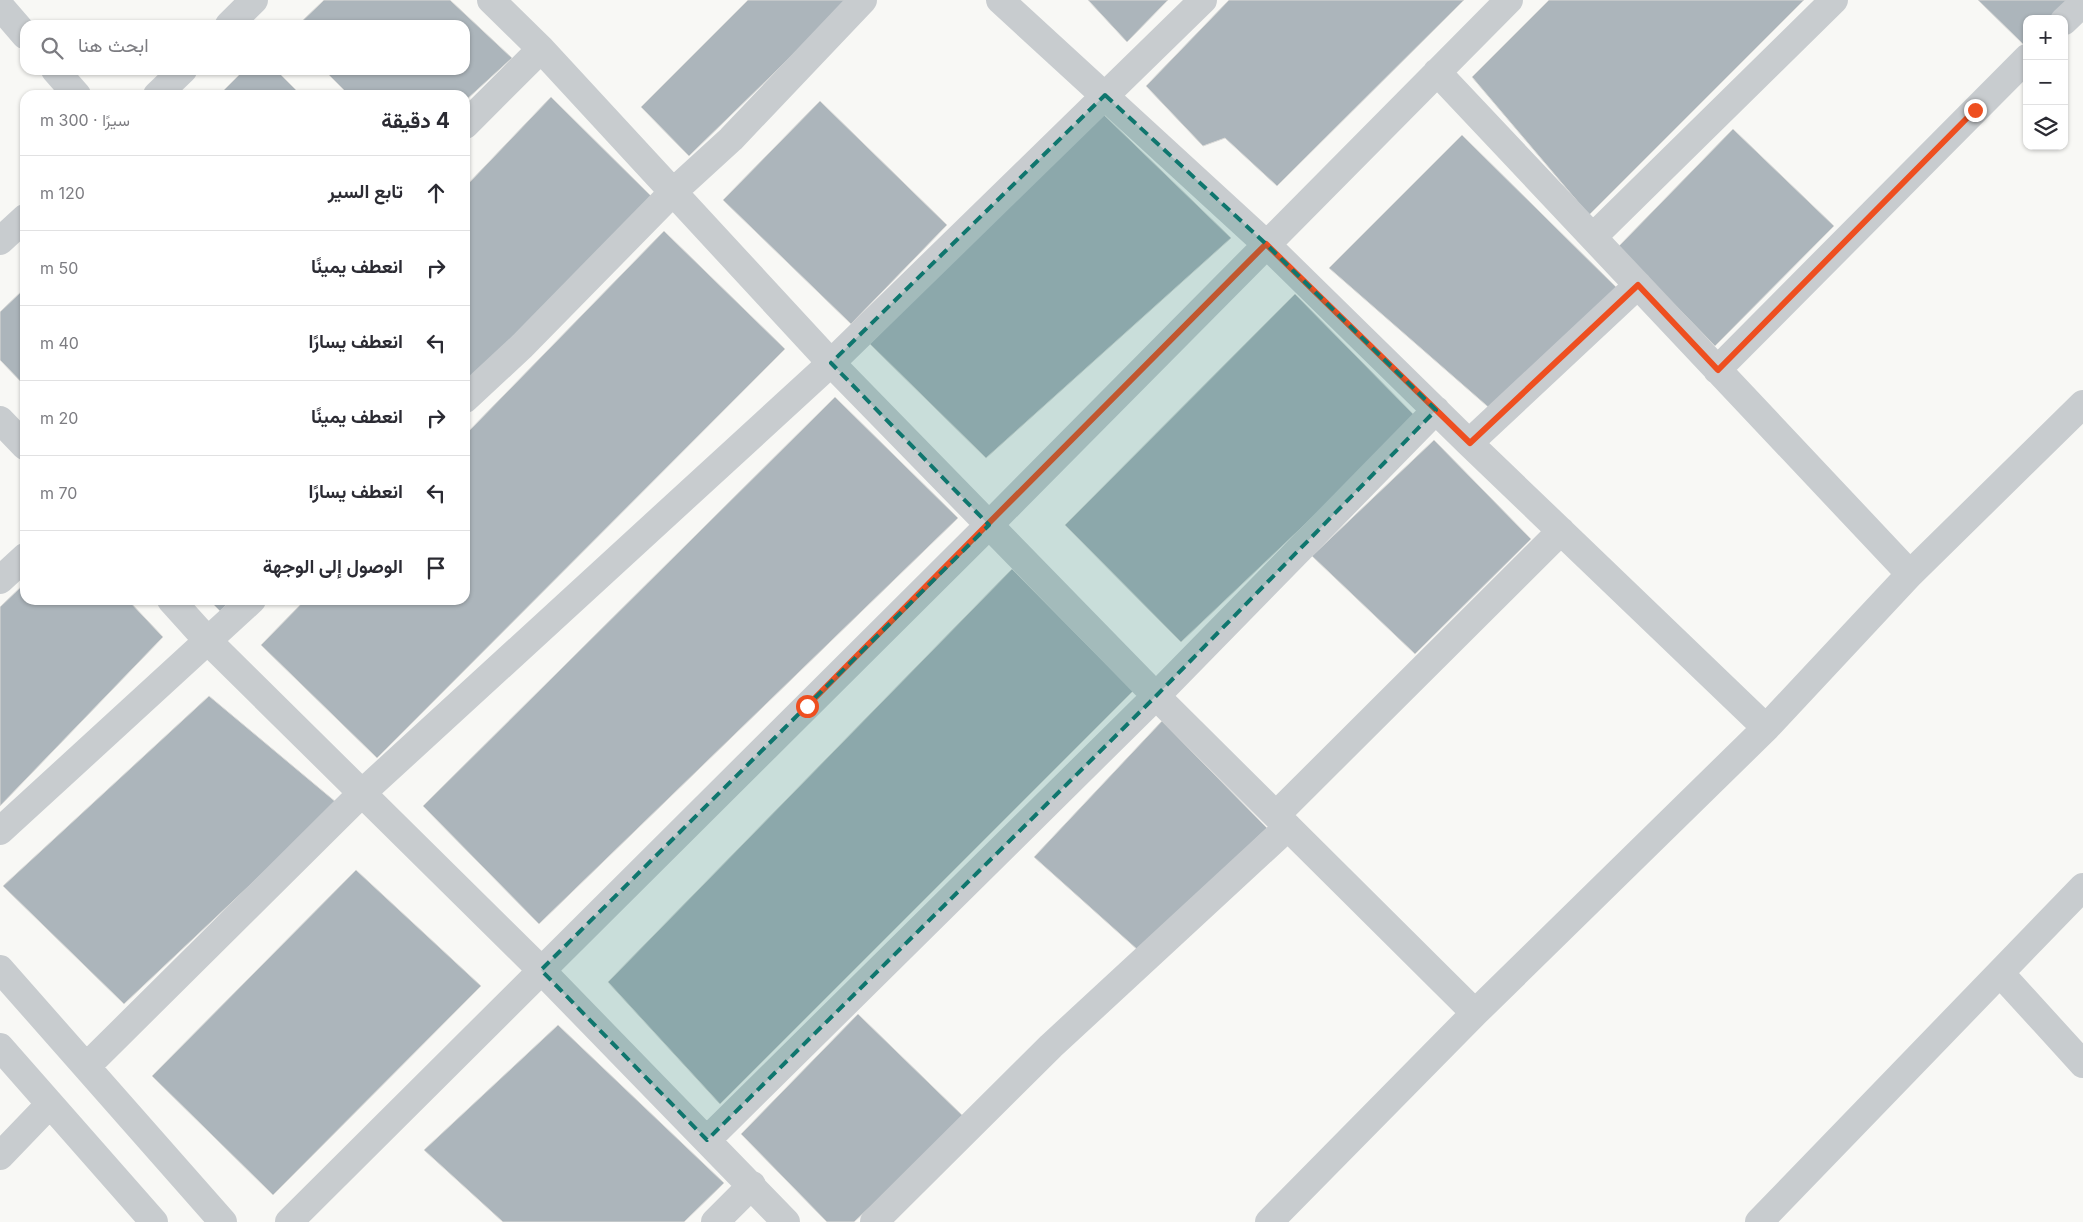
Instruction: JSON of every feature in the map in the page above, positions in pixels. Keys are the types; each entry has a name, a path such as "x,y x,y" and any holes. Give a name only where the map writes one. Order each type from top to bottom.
{"street":[{"path":"234,20 254,0"},
{"path":"491,0 541,49 831,363 1156,696 1476,1013"},
{"path":"470,394 522,346 673,192 731,138 863,0"},
{"path":"1000,0 1266,244 1766,728"},
{"path":"87,1066 362,793 831,363 1203,0"},
{"path":"289,1222 989,524 1509,0"},
{"path":"1593,238 1834,0"},
{"path":"2068,17 2083,3"},
{"path":"0,6 20,29"},
{"path":"470,120 541,49"},
{"path":"1718,370 2025,60"},
{"path":"1437,72 1910,574"},
{"path":"59,75 72,90"},
{"path":"162,90 178,75"},
{"path":"0,241 20,223"},
{"path":"1470,443 1638,285"},
{"path":"1270,1222 1476,1013 1766,728 1910,574 2083,404"},
{"path":"707,1140 1156,696 1436,410"},
{"path":"0,420 20,441"},
{"path":"874,1222 1282,821 1561,531"},
{"path":"0,580 20,562"},
{"path":"176,605 208,641 541,970 786,1222"},
{"path":"0,831 62,772 247,605"},
{"path":"1759,1222 2083,887"},
{"path":"0,969 222,1222"},
{"path":"2000,974 2083,1064"},
{"path":"0,1046 154,1222"},
{"path":"0,1156 50,1104"},
{"path":"715,1222 752,1185"}],"highlighted area":[{"path":"1105,95 1266,244 1436,410 1156,696 707,1140 541,970 989,525 831,363"}],"building":[{"path":"324,0 450,0 512,58 470,96 470,90 344,90 329,75 470,75 470,20 303,20"},
{"path":"748,0 849,0 689,156 641,107"},
{"path":"1088,0 1168,0 1127,42"},
{"path":"1229,0 1464,0 1277,186 1225,138 1203,146 1146,86"},
{"path":"1549,0 1804,0 1589,215 1472,77"},
{"path":"1978,0 2067,0 2054,15 2023,15 2023,44"},
{"path":"239,75 281,75 296,90 224,90"},
{"path":"551,97 653,198 470,379 470,182"},
{"path":"820,101 947,225 851,324 723,200"},
{"path":"1101,112 1231,238 986,458 870,344"},
{"path":"1733,129 1834,226 1715,346 1618,247"},
{"path":"1462,135 1618,289 1494,412 1329,268"},
{"path":"664,231 785,349 377,758 261,645 300,605 470,605 470,430"},
{"path":"20,293 20,381 0,360 0,312"},
{"path":"1295,294 1417,418 1181,642 1065,525"},
{"path":"835,397 958,518 539,924 423,806"},
{"path":"1434,440 1531,539 1415,654 1312,556"},
{"path":"1012,569 1133,691 720,1104 608,982"},
{"path":"20,588 20,605 133,605 163,637 0,806 0,607"},
{"path":"214,605 226,605 220,611"},
{"path":"209,696 337,803 124,1004 3,886"},
{"path":"1162,721 1267,828 1139,951 1034,857"},
{"path":"356,870 481,986 273,1195 152,1076"},
{"path":"858,1014 965,1118 854,1222 827,1222 741,1134"},
{"path":"558,1025 724,1183 684,1222 503,1222 424,1150"}],"route":[{"path":"807,706 1266,244 1470,443 1638,285 1718,370 1975,110"}]}
